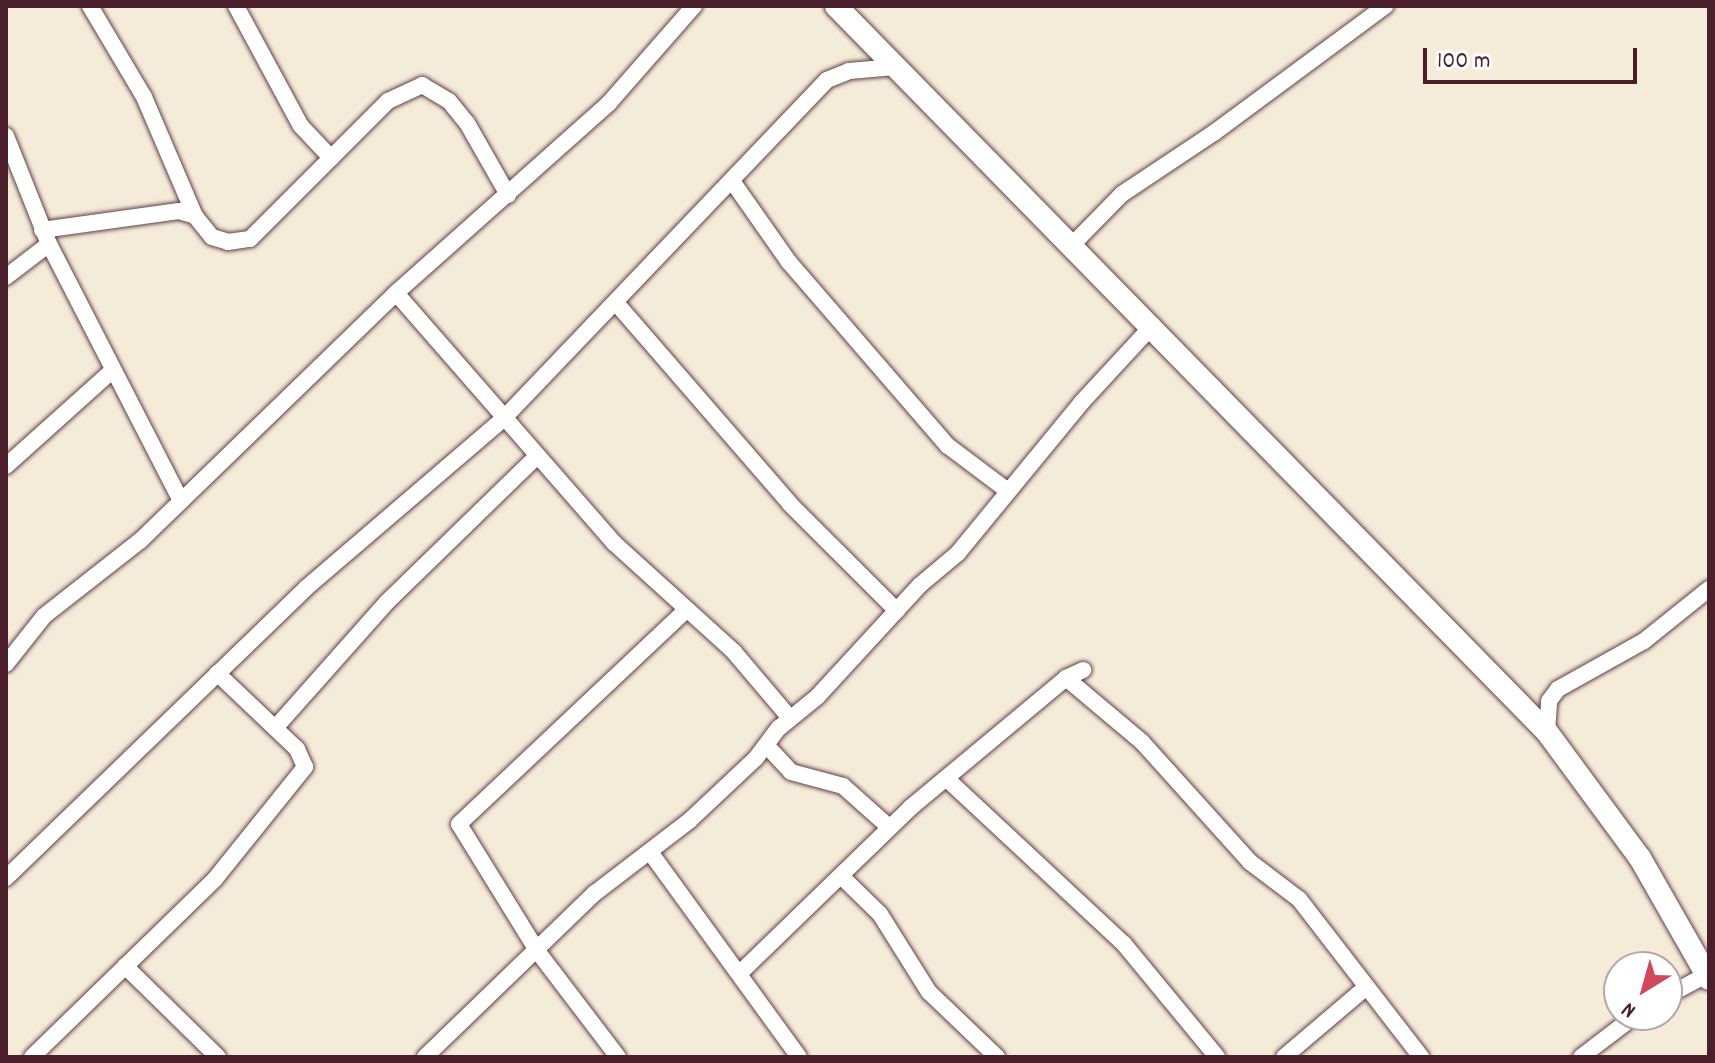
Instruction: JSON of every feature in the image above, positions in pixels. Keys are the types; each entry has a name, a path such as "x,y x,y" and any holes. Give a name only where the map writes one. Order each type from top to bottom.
{"main road":[{"path":"836,6 1153,325 1547,732 1640,858 1708,977"}],"street":[{"path":"90,6 144,97 195,216 212,237 228,242 250,239 388,101 422,85 449,101 467,123 508,195"},
{"path":"236,6 301,126 331,158"},
{"path":"6,664 44,616 94,582 396,293 609,103 694,6"},
{"path":"1073,244 1122,194 1215,132 1385,6"},
{"path":"8,873 217,673 421,485 504,418 617,304 694,215 732,181 827,80 849,71 895,67"},
{"path":"6,136 46,237 181,501"},
{"path":"732,181 789,262 948,446 1008,491"},
{"path":"6,277 46,237 179,211 195,216"},
{"path":"396,293 614,543 734,652 790,718"},
{"path":"617,304 790,504 897,611"},
{"path":"425,1057 538,952 595,893 650,852 766,745 790,718 817,697 897,611 958,553 1153,325"},
{"path":"6,466 112,371"},
{"path":"276,727 387,602 536,457"},
{"path":"1547,732 1549,701 1558,689 1654,634 1709,589"},
{"path":"618,1057 538,952 459,824 687,609"},
{"path":"740,973 788,922 841,876 889,827 1066,678 1083,670"},
{"path":"32,1057 215,879 297,783 305,767 297,749 276,727 253,711 217,673"},
{"path":"1066,678 1142,742 1250,862 1299,899 1421,1057"},
{"path":"766,745 791,772 843,786 889,827"},
{"path":"947,779 1124,944 1217,1057"},
{"path":"650,852 799,1057"},
{"path":"841,876 880,914 929,992 997,1057"},
{"path":"125,966 218,1057"},
{"path":"1683,989 1708,977"},
{"path":"1284,1057 1365,988"},
{"path":"1581,1057 1615,1031"}]}
